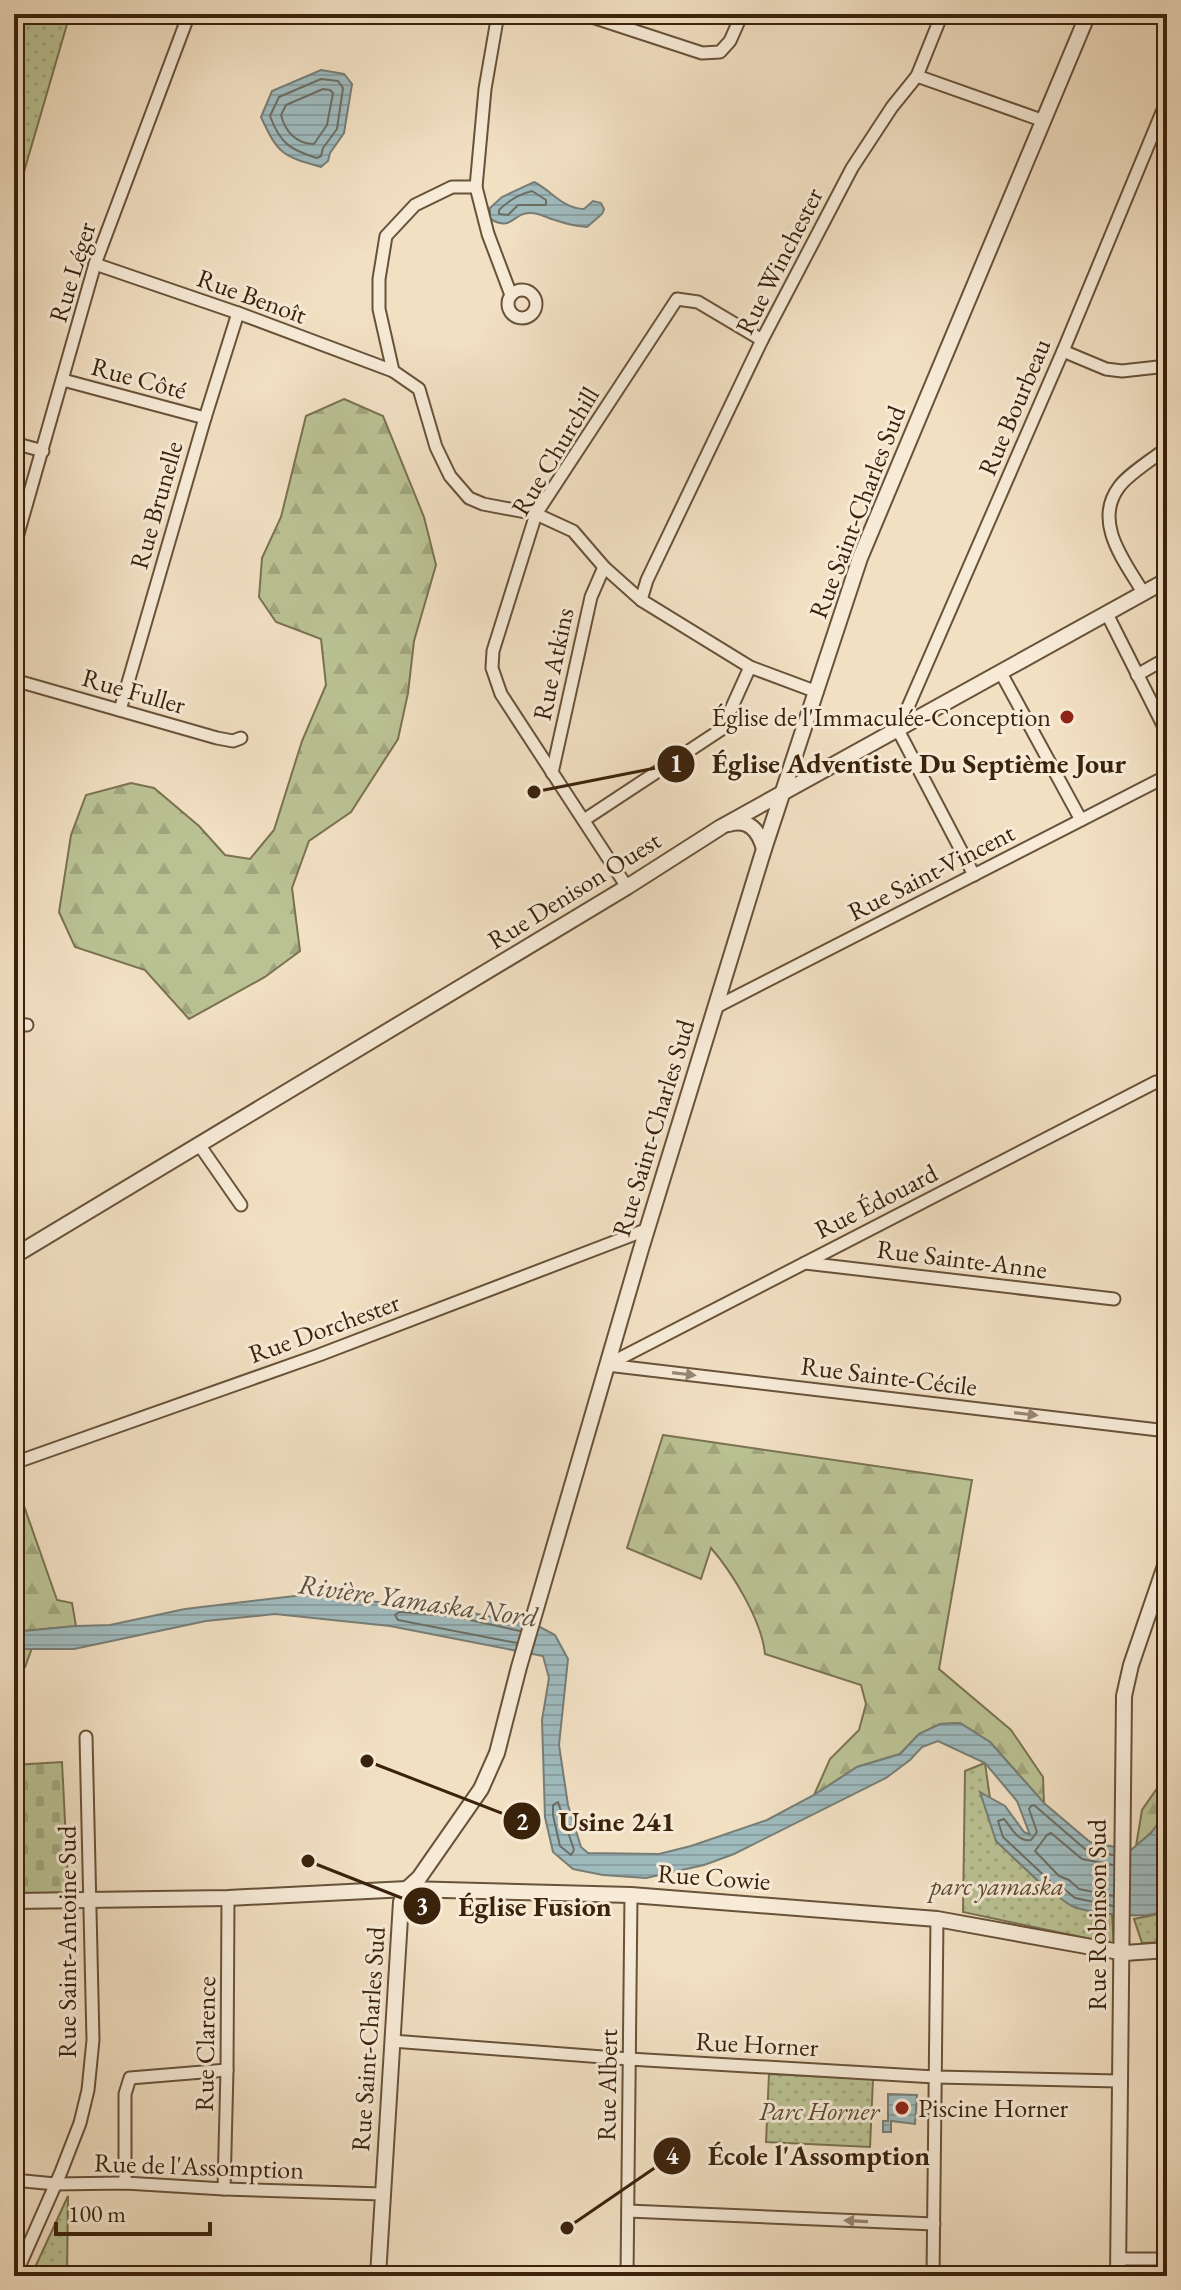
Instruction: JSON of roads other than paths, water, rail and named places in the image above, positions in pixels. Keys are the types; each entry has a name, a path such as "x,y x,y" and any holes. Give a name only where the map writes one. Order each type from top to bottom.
{"street":[{"name":"Rue Léger","path":"14,548 95,264 189,14"},
{"path":"498,14 485,89 476,187 488,234 511,295"},
{"path":"588,15 702,53 720,52 730,41 742,14"},
{"name":"Rue Winchester","path":"641,600 647,580 762,340 852,168 892,107 917,76 942,14"},
{"name":"Rue Saint-Charles Sud","path":"378,2276 401,1902 407,1889 419,1878 481,1789 497,1753 519,1667 648,1229 764,849 860,558 1088,14"},
{"path":"917,76 1044,121"},
{"name":"Rue Bourbeau","path":"898,730 1063,351 1167,100"},
{"path":"476,187 452,187 415,205 386,236 379,279 379,309 393,371 419,389 436,447 450,476 469,498 483,504 536,514 573,531 604,567 641,600 750,667 817,692"},
{"name":"Rue Benoît","path":"95,264 393,371"},
{"name":"Rue Churchill","path":"627,887 501,694 492,668 493,651 536,514 677,299 698,302 762,340"},
{"name":"Rue Brunelle","path":"120,710 238,313"},
{"path":"1063,351 1106,369 1122,371 1167,366"},
{"name":"Rue Côté","path":"63,380 205,418"},
{"path":"14,443 43,451"},
{"path":"1144,594 1113,543 1109,508 1119,487 1167,448"},
{"name":"Rue Atkins","path":"552,773 591,597 604,567"},
{"name":"Rue Denison Ouest","path":"14,1256 627,887 721,827 1167,580"},
{"path":"1107,614 1167,733"},
{"path":"1137,675 1167,658"},
{"path":"584,820 722,729 750,667"},
{"path":"1001,673 1081,820"},
{"name":"Rue Fuller","path":"14,680 217,738 233,741 241,738"},
{"path":"898,730 974,875"},
{"name":"Rue Saint-Vincent","path":"716,1007 1167,776"},
{"path":"721,827 738,822 750,824 760,835 764,849"},
{"path":"14,1024 27,1025"},
{"name":"Rue Édouard","path":"607,1365 1167,1079"},
{"path":"200,1146 241,1205"},
{"name":"Rue Dorchester","path":"14,1463 319,1355 648,1229"},
{"name":"Rue Sainte-Anne","path":"804,1263 1114,1299"},
{"name":"Rue Sainte-Cécile","path":"607,1365 1167,1431"},
{"name":"Rue Robinson Sud","path":"1118,2276 1124,1696 1131,1665 1167,1560"},
{"name":"Rue Saint-Antoine Sud","path":"15,2276 80,2123 88,2090 93,2040 86,1737"},
{"name":"Rue Cowie","path":"14,1901 228,1898 407,1889 631,1895 937,1919 1167,1950"},
{"name":"Rue Albert","path":"627,2276 631,1895"},
{"name":"Rue Clarence","path":"224,2189 228,1898"},
{"path":"933,2276 937,1919"},
{"name":"Rue Horner","path":"392,2041 935,2077 1119,2081"},
{"path":"125,2183 125,2094 130,2078 227,2070"},
{"name":"Rue de l'Assomption","path":"14,2180 55,2184 125,2183 383,2194"},
{"path":"628,2211 934,2224"},
{"path":"1118,2259 1167,2259"}],"water":[{"path":"321,70 344,74 352,84 344,133 328,161 321,167 283,152 261,117 272,91"},
{"path":"534,182 563,203 577,208 584,209 593,201 601,203 604,209 602,214 587,227 534,213 520,215 509,223 490,219 490,208 502,197"},
{"name":"Rivière Yamaska Nord","path":"303,1595 453,1609 540,1627 555,1635 568,1659 559,1745 568,1805 581,1847 588,1853 659,1854 767,1820 857,1767 900,1754 919,1734 940,1724 960,1723 990,1742 1044,1803 1090,1842 1131,1850 1151,1833 1167,1811 1167,1909 1148,1915 1106,1914 1072,1906 1051,1893 996,1841 980,1792 1005,1806 1024,1832 1030,1835 1017,1801 985,1763 938,1741 922,1747 886,1778 734,1854 704,1865 646,1878 603,1875 573,1869 553,1852 545,1817 542,1720 549,1678 543,1656 390,1626 275,1614 206,1621 74,1649 14,1649 14,1632 110,1625 185,1609"},
{"name":"Piscine Horner","path":"888,2094 917,2095 915,2124 891,2121 891,2132 883,2132 883,2121 888,2121"}],"place":[{"name":"Église de l'Immaculée-Conception","path":"1067,717"},
{"name":"Église Adventiste Du Septième Jour","path":"534,792"},
{"name":"Usine 241","path":"367,1761"},
{"name":"Église Fusion","path":"308,1861"},
{"name":"Piscine Horner","path":"902,2108"},
{"name":"École l'Assomption","path":"567,2228"}],"park label":[{"name":"parc yamaska","path":"997,1886"},
{"name":"Parc Horner","path":"819,2111"}]}
